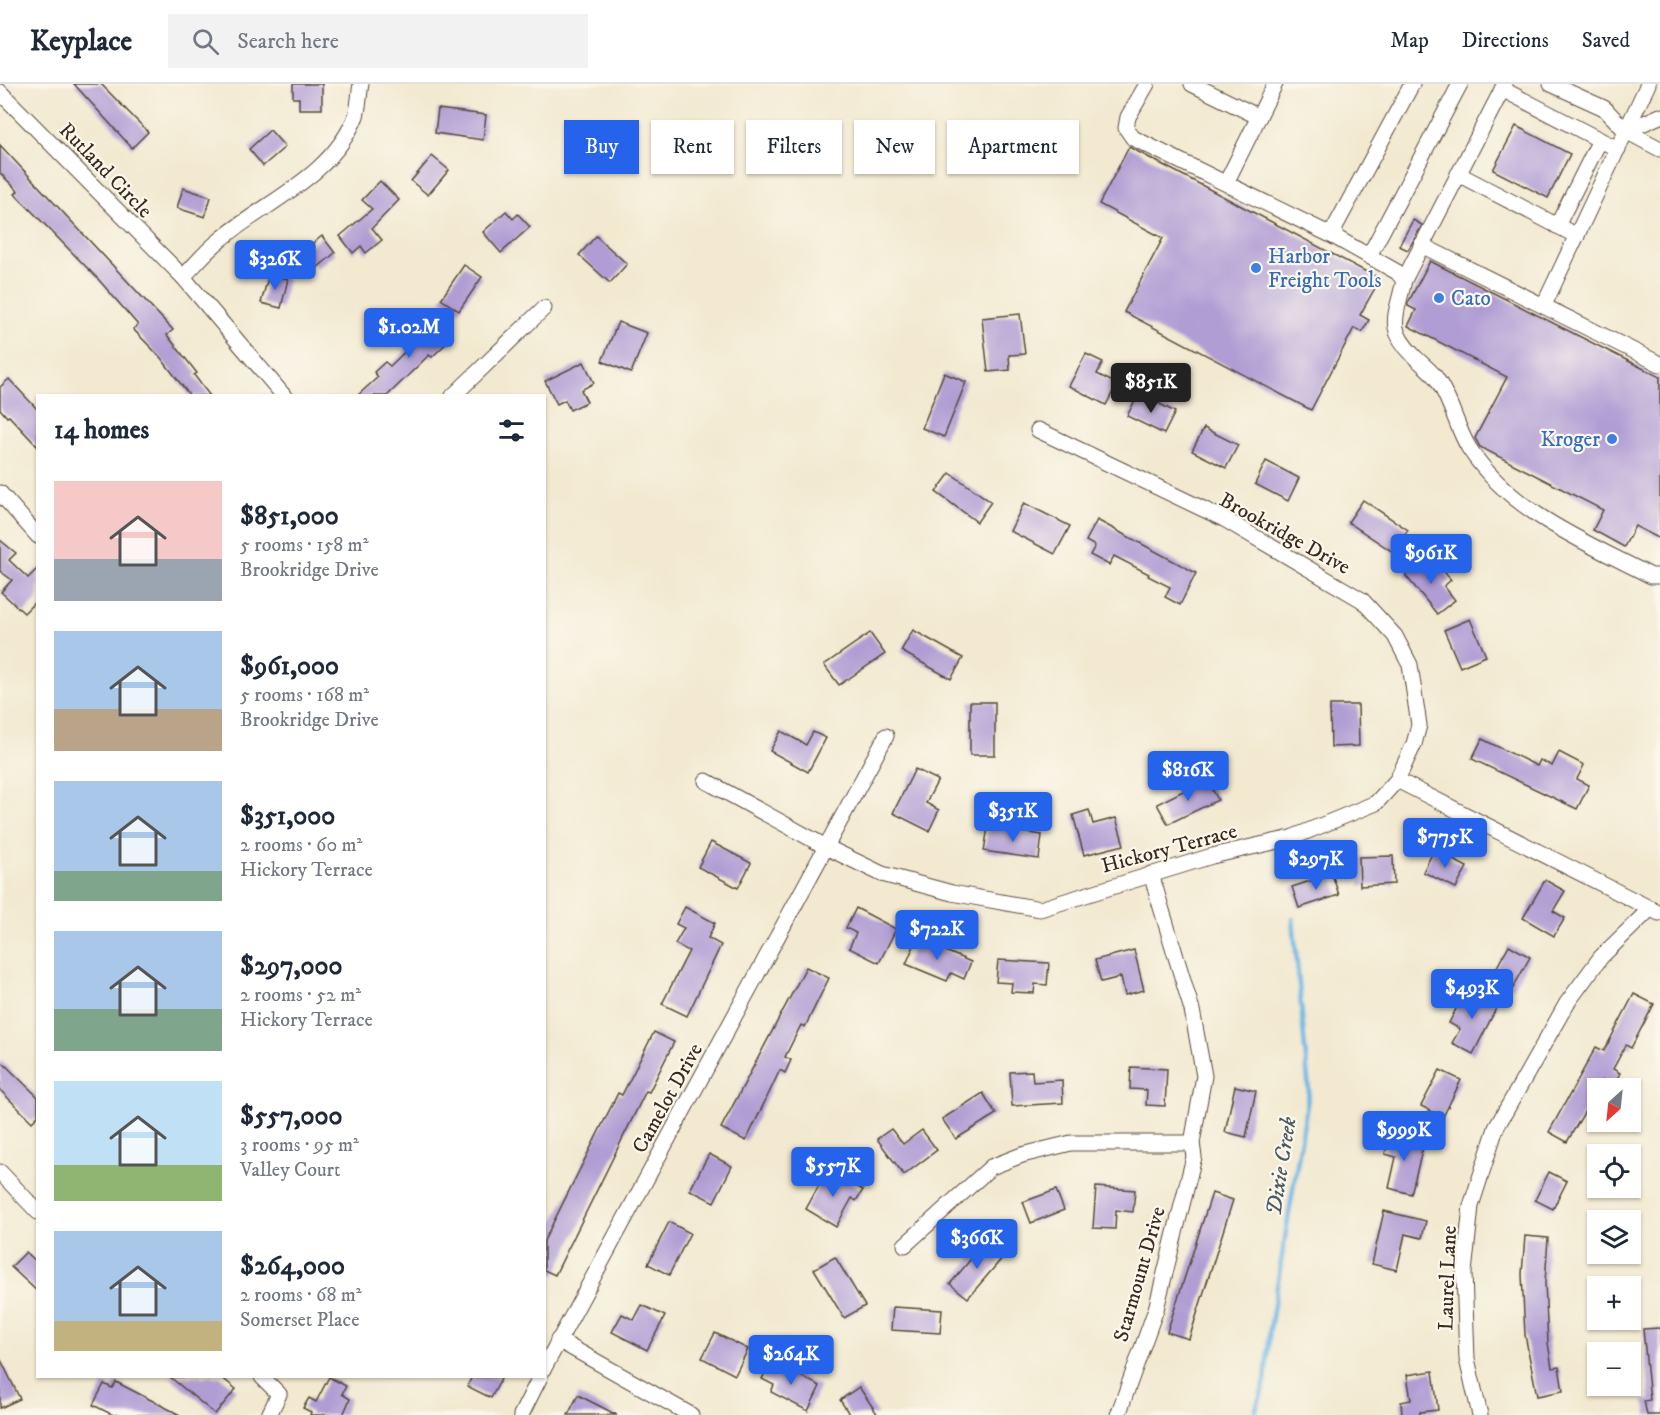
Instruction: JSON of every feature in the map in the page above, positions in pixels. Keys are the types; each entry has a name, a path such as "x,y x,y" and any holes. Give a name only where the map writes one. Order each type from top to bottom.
{"street":[{"path":"183,277 219,241 288,195 317,170 357,114 361,84"},
{"path":"1147,84 1128,117 1126,129 1133,138 1335,237 1397,272 1404,280"},
{"path":"1192,84 1258,117"},
{"path":"1226,183 1275,84"},
{"path":"1335,237 1335,227 1412,84"},
{"path":"1369,256 1460,84"},
{"path":"1551,84 1604,108 1626,131 1660,148"},
{"path":"1544,305 1648,84"},
{"path":"1618,149 1504,86 1404,280 1394,323 1397,338 1436,377 1468,446 1483,466 1544,522 1652,576 1660,576"},
{"name":"Rutland Circle","path":"0,92 183,277 282,394"},
{"path":"1626,131 1660,116"},
{"path":"1557,226 1600,140"},
{"path":"1458,174 1577,236"},
{"path":"1421,244 1660,364"},
{"path":"455,394 544,308"},
{"name":"Brookridge Drive","path":"1038,430 1224,519 1362,600 1395,636 1410,665 1419,725 1414,744 1397,780"},
{"path":"0,493 36,534"},
{"name":"Camelot Drive","path":"546,1364 828,848 886,736"},
{"path":"1397,780 1656,911"},
{"name":"Hickory Terrace","path":"706,781 828,848 882,874 952,893 1040,909 1151,874 1291,838 1376,803 1397,780"},
{"name":"Starmount Drive","path":"1118,1415 1156,1309 1194,1157 1192,1143 1204,1076 1192,1010 1151,874"},
{"name":"Laurel Lane","path":"1480,1415 1467,1359 1464,1273 1471,1206 1496,1128 1567,1003 1601,957 1656,911"},
{"path":"905,1245 991,1167 1022,1155 1071,1143 1192,1143"},
{"path":"0,1172 36,1210"},
{"path":"558,1340 691,1415"},
{"path":"263,1378 279,1394 269,1415"},
{"path":"521,1415 540,1378"}],"building":[{"path":"74,84 101,84 148,132 132,148"},
{"path":"293,84 322,84 322,109 299,109 299,98 293,98"},
{"path":"438,109 486,115 483,140 435,133"},
{"path":"1516,126 1570,154 1548,198 1493,170"},
{"path":"270,130 285,147 263,166 249,149"},
{"path":"0,145 173,330 167,335 197,373 194,375 208,394 188,394 161,358 133,329 138,325 98,279 15,194 18,191 0,173"},
{"path":"1129,147 1380,279 1360,315 1369,320 1362,332 1354,328 1311,410 1124,312 1163,238 1099,204"},
{"path":"432,156 449,170 428,195 411,181"},
{"path":"380,181 399,200 372,228 382,240 366,253 361,246 353,253 340,236 372,209 362,200"},
{"path":"183,188 211,197 205,217 177,208"},
{"path":"506,211 513,219 518,214 530,227 501,253 483,232"},
{"path":"1413,220 1422,225 1408,250 1399,246"},
{"path":"322,236 335,253 317,268 303,251"},
{"path":"596,236 627,264 610,283 579,255"},
{"path":"1430,261 1660,377 1660,539 1635,526 1624,547 1593,530 1603,510 1480,447 1475,438 1507,377 1408,326 1416,310 1408,306 1408,303"},
{"path":"464,265 482,277 459,311 441,299"},
{"path":"269,274 288,279 281,308 261,303"},
{"path":"1020,314 1025,354 1009,355 1010,370 988,372 982,318"},
{"path":"430,315 452,338 432,357 429,355 389,394 359,394 378,377 374,372 385,362 390,366 416,341 410,335"},
{"path":"618,322 647,333 631,373 602,361"},
{"path":"1086,354 1103,362 1097,374 1117,384 1106,405 1069,386"},
{"path":"584,362 594,383 581,390 587,402 570,410 565,400 557,404 545,381"},
{"path":"944,373 966,382 944,437 922,428"},
{"path":"9,379 36,408 36,445 0,409 0,387"},
{"path":"1139,393 1175,412 1164,434 1127,416"},
{"path":"1204,428 1238,445 1226,468 1192,451"},
{"path":"1266,461 1299,478 1288,501 1255,484"},
{"path":"950,473 991,502 977,522 936,492"},
{"path":"1363,500 1408,530 1393,552 1348,522"},
{"path":"1024,503 1070,526 1055,554 1010,531"},
{"path":"1097,520 1196,573 1180,605 1165,597 1170,587 1148,576 1149,574 1114,556 1109,565 1090,555 1095,546 1086,541"},
{"path":"0,540 16,553 9,560 28,578 36,570 36,601 24,613 1,592 12,580 0,571"},
{"path":"1421,559 1430,570 1438,564 1451,580 1444,586 1455,600 1437,614 1406,576 1406,572"},
{"path":"1470,619 1486,656 1460,667 1444,630"},
{"path":"913,630 963,658 951,679 901,651"},
{"path":"870,633 885,654 839,685 824,665"},
{"path":"970,702 995,702 995,755 970,755"},
{"path":"1330,705 1358,705 1359,746 1331,747"},
{"path":"781,731 806,745 813,732 826,738 808,772 770,751"},
{"path":"1482,739 1537,766 1540,760 1552,766 1559,752 1584,765 1577,779 1589,785 1577,809 1472,759"},
{"path":"915,769 938,780 926,803 939,810 929,831 893,813"},
{"path":"1207,779 1218,800 1168,824 1157,804"},
{"path":"1089,810 1093,824 1116,818 1124,845 1084,855 1073,815"},
{"path":"988,827 1042,835 1039,859 984,851"},
{"path":"711,842 751,863 738,888 698,867"},
{"path":"1434,850 1467,867 1456,888 1423,872"},
{"path":"1393,856 1394,884 1360,886 1359,857"},
{"path":"1332,874 1339,895 1299,908 1292,887"},
{"path":"1545,880 1565,891 1553,911 1565,918 1554,936 1523,918"},
{"path":"685,907 715,923 708,938 721,945 687,1016 662,1004 689,951 675,944 684,928 676,924"},
{"path":"856,908 896,929 879,963 849,948 856,933 846,928"},
{"path":"917,939 971,962 964,979 951,973 947,981 906,964"},
{"path":"1509,945 1530,957 1513,988 1492,976"},
{"path":"1134,950 1144,990 1125,995 1121,977 1101,982 1095,960"},
{"path":"998,960 1049,963 1047,985 1035,984 1034,993 1011,992 1012,983 996,982"},
{"path":"806,967 829,978 805,1027 801,1025 785,1057 791,1060 785,1073 780,1070 746,1141 721,1128"},
{"path":"1466,989 1498,1005 1473,1054 1452,1043 1460,1029 1449,1023"},
{"path":"1634,994 1654,1004 1631,1048 1626,1045 1613,1069 1620,1073 1617,1078 1587,1078 1587,1108 1567,1142 1549,1132 1596,1047 1604,1051"},
{"path":"654,1032 674,1042 649,1092 646,1091 555,1275 546,1271 546,1237 618,1093 622,1095"},
{"path":"0,1060 36,1095 36,1118 32,1122 0,1090"},
{"path":"1131,1067 1167,1069 1165,1106 1146,1105 1147,1090 1130,1089"},
{"path":"1440,1070 1461,1080 1443,1117 1421,1106"},
{"path":"1032,1071 1033,1082 1062,1080 1063,1103 1012,1106 1010,1072"},
{"path":"1235,1086 1256,1091 1246,1137 1225,1132"},
{"path":"983,1093 996,1114 956,1139 942,1119"},
{"path":"891,1129 903,1144 922,1130 937,1150 904,1175 877,1139"},
{"path":"1389,1134 1424,1143 1411,1194 1389,1188 1396,1157 1385,1154"},
{"path":"709,1154 732,1166 714,1202 690,1190"},
{"path":"828,1169 863,1190 856,1201 852,1198 836,1227 806,1209"},
{"path":"1549,1172 1567,1181 1553,1209 1535,1200"},
{"path":"1096,1187 1135,1190 1133,1212 1116,1210 1115,1229 1093,1228"},
{"path":"1056,1190 1064,1210 1031,1223 1023,1202"},
{"path":"1212,1193 1233,1200 1189,1339 1167,1332"},
{"path":"1384,1211 1426,1221 1422,1238 1405,1234 1397,1270 1372,1264"},
{"path":"669,1222 690,1233 669,1275 648,1264"},
{"path":"1525,1236 1548,1238 1545,1283 1548,1343 1552,1368 1559,1367 1563,1391 1537,1396 1525,1335 1522,1274"},
{"path":"986,1241 1004,1256 968,1298 950,1284"},
{"path":"26,1252 36,1261 36,1290 11,1267"},
{"path":"835,1257 865,1306 844,1318 814,1269"},
{"path":"642,1305 665,1316 647,1350 612,1332 622,1314 634,1320"},
{"path":"893,1307 942,1310 940,1333 891,1330"},
{"path":"1660,1328 1660,1415 1647,1415 1644,1401 1650,1400 1643,1329"},
{"path":"715,1333 748,1349 735,1375 702,1358"},
{"path":"0,1358 20,1399 0,1408"},
{"path":"771,1361 820,1386 808,1411 771,1392 774,1385 762,1379"},
{"path":"1433,1371 1438,1410 1420,1412 1420,1415 1402,1415 1401,1402 1411,1400 1407,1375"},
{"path":"171,1378 222,1378 236,1389 215,1414"},
{"path":"328,1378 346,1386 342,1394 350,1399 343,1415 310,1415 311,1412 303,1408 309,1398 316,1402"},
{"path":"471,1378 501,1378 491,1398 467,1386"},
{"path":"116,1382 180,1415 113,1415 93,1405 104,1384 112,1388"},
{"path":"859,1387 878,1415 850,1415 840,1400"},
{"path":"578,1395 617,1415 568,1415"}],"waterway":[{"name":"Dixie Creek","path":"1254,1415 1265,1382 1270,1329 1309,1092 1293,919"}],"place":[{"name":"Harbor Freight Tools","path":"1256,268"},
{"name":"Cato","path":"1439,298"},
{"name":"Kroger","path":"1612,439"}]}
